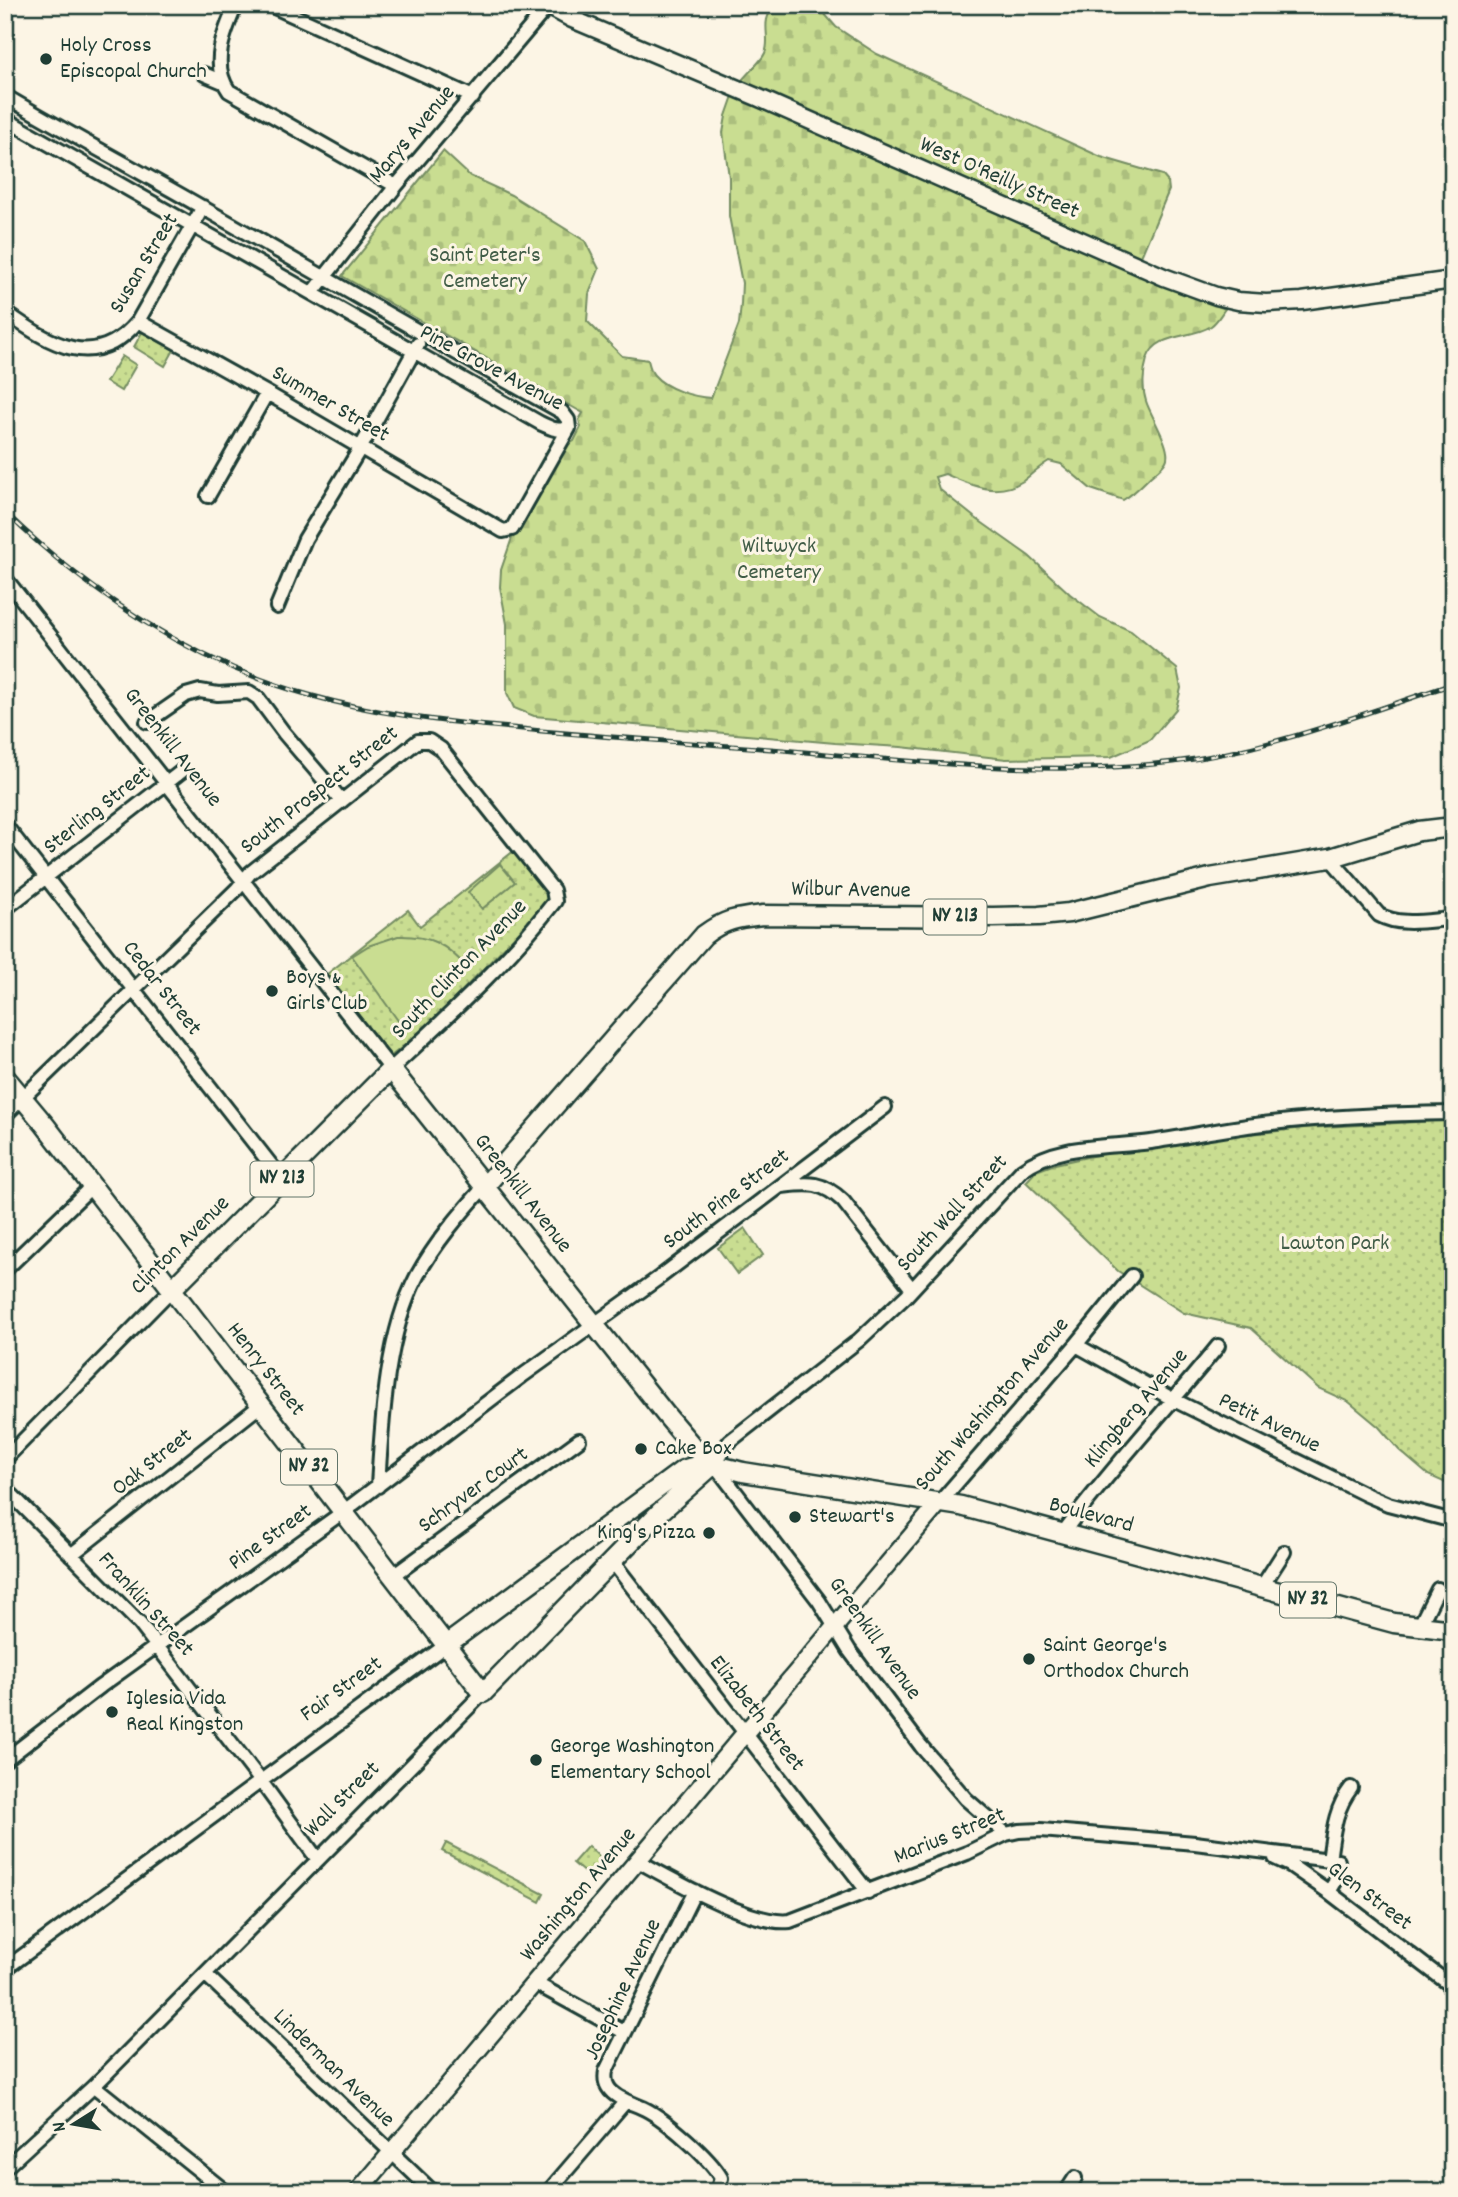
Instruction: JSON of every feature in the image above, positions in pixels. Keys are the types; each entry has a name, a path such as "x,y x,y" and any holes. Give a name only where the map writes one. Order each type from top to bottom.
{"main road":[{"name":"Wilbur Avenue","path":"485,1186 704,935 718,924 735,918 763,915 1040,916 1069,913 1210,878 1330,858 1419,831 1453,827"},
{"name":"Clinton Avenue","path":"172,1289 391,1069"},
{"name":"Greenkill Avenue","path":"391,1069 693,1447 714,1464"},
{"name":"Henry Street","path":"5,1077 92,1185 484,1693"},
{"name":"Boulevard","path":"714,1464 743,1472 940,1502 1394,1623 1453,1630"},
{"name":"Wall Street","path":"484,1693 660,1512 714,1464"},
{"name":"Fair Street","path":"446,1645 683,1470 714,1464"}],"street":[{"path":"236,5 224,34 219,65 223,82 229,91 396,186"},
{"path":"270,5 473,97"},
{"name":"Marys Avenue","path":"312,293 396,186 548,6"},
{"name":"West O'Reilly Street","path":"548,6 572,19 757,97 1164,277 1216,296 1266,303 1301,301 1453,280"},
{"path":"204,74 223,82"},
{"name":"Pine Grove Avenue","path":"5,96 562,412 568,420 569,428 553,430 7,120"},
{"path":"7,120 18,104"},
{"path":"108,178 116,160"},
{"name":"Susan Street","path":"5,312 57,345 75,350 95,350 112,344 128,333 138,321 203,207"},
{"name":"Summer Street","path":"138,321 507,532 512,529 569,428"},
{"path":"277,607 305,539 361,447 423,335"},
{"path":"208,496 267,393"},
{"name":"Greenkill Avenue","path":"5,578 391,1069"},
{"path":"147,722 186,695 200,691 218,694 249,692 258,698 342,801"},
{"name":"South Prospect Street","path":"5,1115 260,864 418,741 429,741 441,749 554,891 555,898"},
{"name":"Sterling Street","path":"5,909 183,771"},
{"name":"Cedar Street","path":"5,825 282,1179"},
{"path":"1330,858 1370,905 1388,919 1401,922 1453,919"},
{"name":"South Clinton Avenue","path":"391,1069 458,1007 541,919 555,898"},
{"name":"South Pine Street","path":"594,1325 885,1107"},
{"name":"South Wall Street","path":"714,1464 730,1441 859,1340 912,1289 1022,1170 1031,1164 1056,1154 1086,1148 1149,1142 1271,1123 1453,1113"},
{"path":"5,1270 92,1185"},
{"path":"780,1186 820,1185 831,1189 843,1200 912,1289"},
{"path":"377,1486 391,1359 401,1315 409,1293 433,1248 485,1186"},
{"name":"South Washington Avenue","path":"834,1628 1132,1276"},
{"name":"Clinton Avenue","path":"5,1459 172,1289"},
{"name":"Pine Street","path":"5,1760 594,1325"},
{"name":"Petit Avenue","path":"1076,1345 1174,1401 1367,1495 1388,1504 1453,1521"},
{"name":"Klingberg Avenue","path":"1062,1534 1217,1346"},
{"name":"Oak Street","path":"71,1555 261,1405"},
{"name":"Schryver Court","path":"393,1576 579,1440"},
{"name":"Greenkill Avenue","path":"714,1464 819,1601 834,1628 921,1746 966,1799 1006,1834"},
{"name":"Franklin Street","path":"5,1488 140,1624 318,1860"},
{"path":"1261,1588 1284,1552"},
{"name":"Elizabeth Street","path":"612,1562 868,1892"},
{"path":"1419,1627 1438,1589"},
{"name":"Washington Avenue","path":"358,2192 834,1628"},
{"name":"Fair Street","path":"5,1969 446,1645"},
{"name":"Wall Street","path":"5,2168 94,2086 484,1693"},
{"path":"1329,1892 1335,1882 1333,1861 1336,1814 1351,1788"},
{"name":"Marius Street","path":"638,1861 695,1891 761,1920 781,1922 868,1892 1019,1831 1041,1830 1195,1843 1333,1861"},
{"name":"Glen Street","path":"1255,1851 1290,1865 1453,1987"},
{"name":"Josephine Avenue","path":"626,2101 608,2088 605,2077 624,2032 695,1891"},
{"name":"Linderman Avenue","path":"205,1974 433,2192"},
{"path":"534,1983 624,2032"},
{"path":"94,2086 226,2192"},
{"path":"548,2192 626,2101 647,2110 704,2155 721,2178 717,2191"},
{"path":"1066,2192 1075,2178"}],"green space":[{"path":"776,5 817,5 836,27 877,54 1101,157 1162,175 1168,182 1169,190 1140,259 740,83 765,53 766,23"},
{"name":"Wiltwyck Cemetery","path":"734,93 1225,309 1211,326 1158,344 1147,359 1144,380 1146,401 1164,440 1167,456 1161,467 1123,500 1091,489 1061,464 1049,461 1023,481 1003,489 984,488 945,474 935,477 939,489 1029,556 1070,594 1100,617 1131,631 1177,669 1181,688 1176,709 1150,740 1111,757 1006,759 901,747 534,716 514,708 507,693 507,624 500,587 501,570 513,535 566,442 569,444 574,441 581,427 579,420 583,413 342,276 443,151 470,176 511,195 585,241 599,269 589,294 587,321 622,356 648,360 653,374 665,384 688,394 711,398 739,324 741,304 742,283 729,216 729,177 723,133"},
{"path":"142,332 174,350 165,366 134,347"},
{"path":"122,356 136,365 121,391 106,382"},
{"path":"515,850 546,889 547,903 424,1030 391,1056 326,975 408,910 420,926"},
{"path":"500,864 515,882 482,909 468,892"},
{"path":"398,936 428,939 452,952 466,967 414,1021 399,1022 352,956 368,946"},
{"name":"Lawton Park","path":"1453,1120 1453,1490 1444,1482 1428,1475 1349,1402 1318,1388 1251,1328 1184,1313 1118,1271 1026,1182 1036,1171 1055,1164 1195,1140 1304,1128"},
{"path":"745,1228 763,1255 737,1274 718,1248"},
{"path":"446,1843 544,1894 540,1902 442,1851"},
{"path":"588,1846 607,1864 593,1880 573,1863"}],"railway":[{"path":"5,512 73,571 109,598 146,623 225,665 334,702 461,723 972,766 1124,766 1174,762 1245,749 1315,730 1453,684"}],"place":[{"name":"Holy Cross Episcopal Church","path":"46,59"},
{"name":"Boys & Girls Club","path":"272,991"},
{"name":"Cake Box","path":"641,1449"},
{"name":"Stewart's","path":"795,1517"},
{"name":"King's Pizza","path":"709,1533"},
{"name":"Saint George's Orthodox Church","path":"1029,1659"},
{"name":"Iglesia Vida Real Kingston","path":"112,1712"},
{"name":"George Washington Elementary School","path":"536,1760"}],"park label":[{"name":"Saint Peter's Cemetery","path":"485,269"}]}
